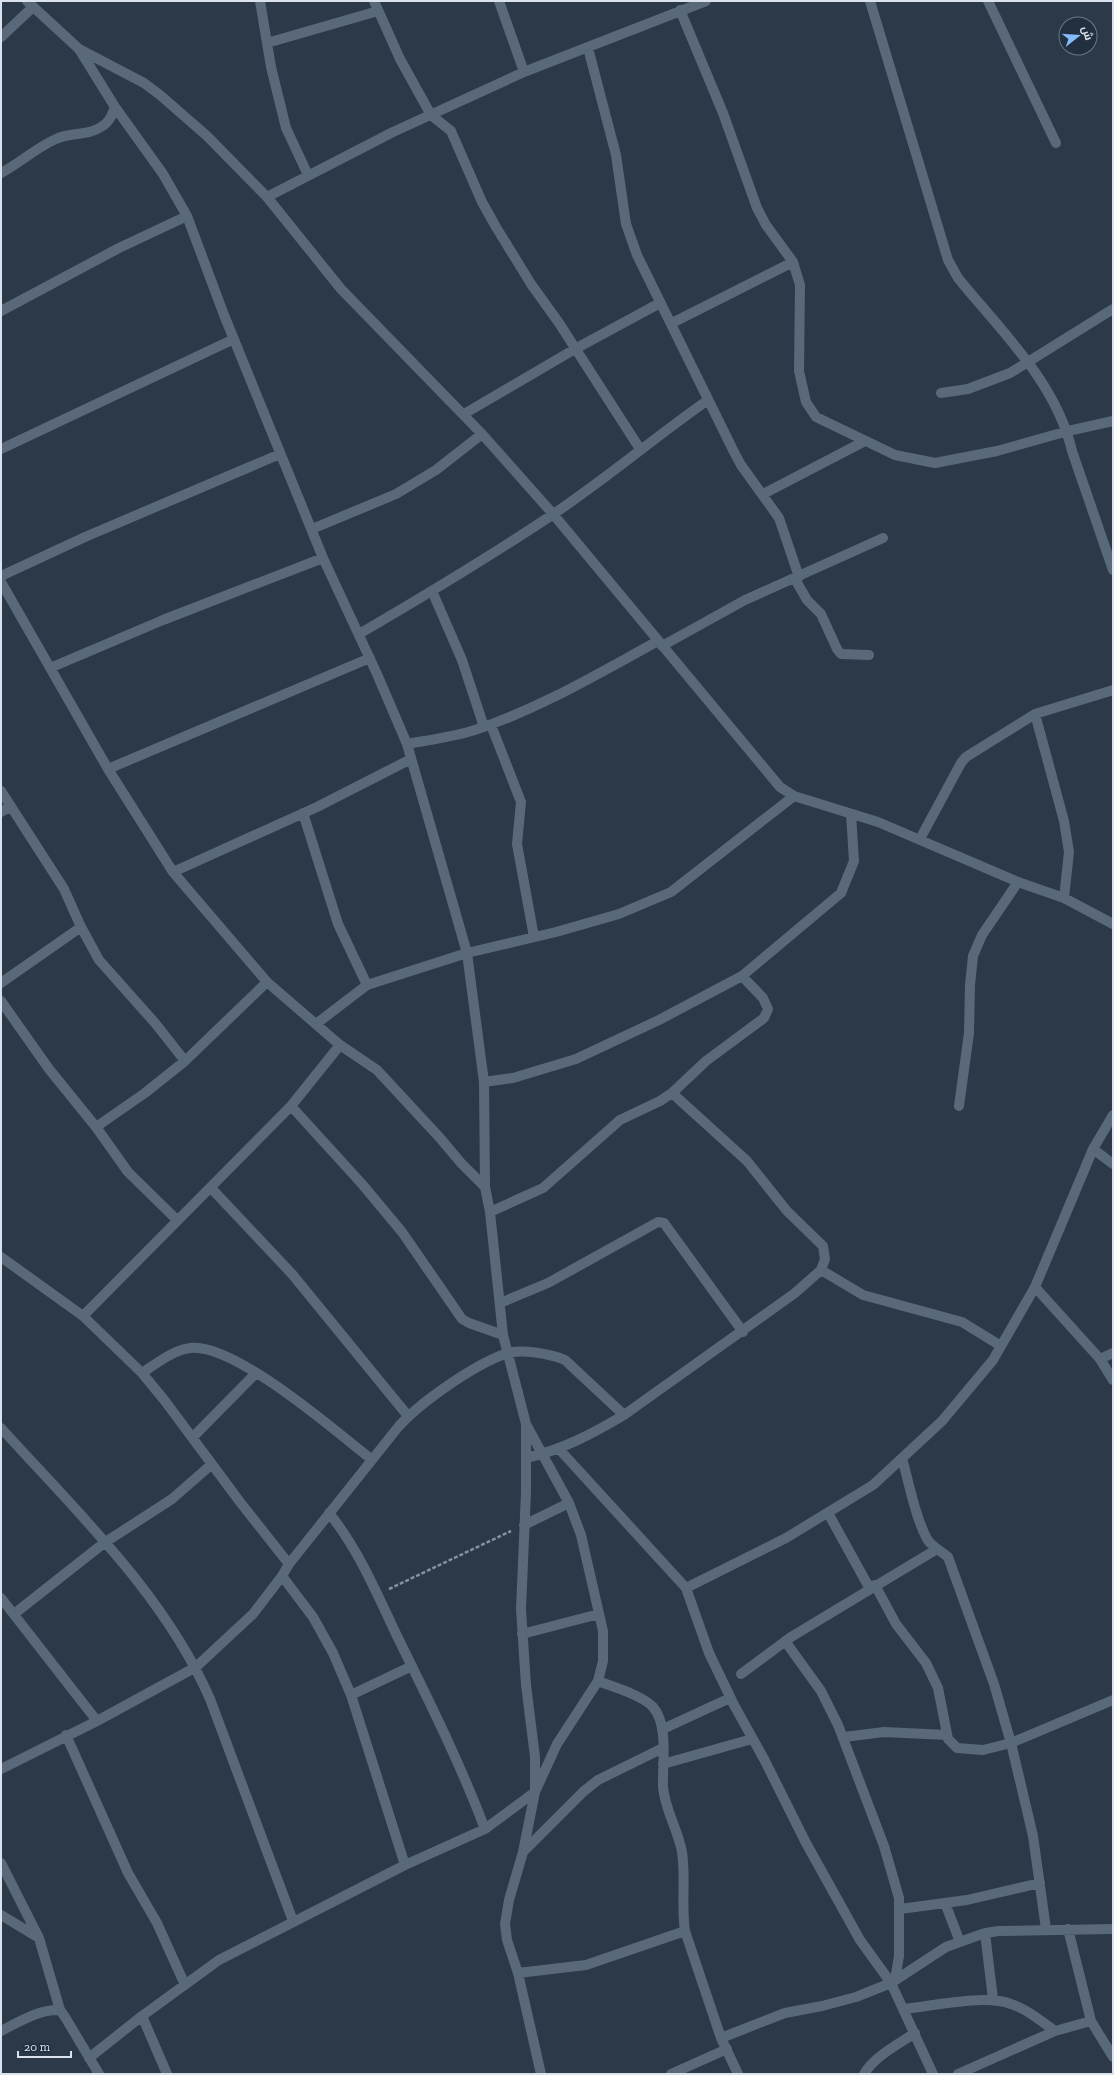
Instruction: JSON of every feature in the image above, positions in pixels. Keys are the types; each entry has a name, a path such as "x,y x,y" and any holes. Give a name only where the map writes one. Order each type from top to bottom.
{"street":[{"path":"260,1 271,67 286,128 308,175"},
{"path":"499,1 524,72"},
{"path":"268,197 308,175 431,115 524,72 706,1"},
{"path":"870,1 948,260 958,278 1039,376 1068,431 1072,450 1113,570"},
{"path":"988,1 1056,143"},
{"path":"1,37 30,4 79,49 144,83 160,94 207,136 268,197 340,290 464,414 553,514 780,787 794,796 878,822 1018,882 1064,898 1113,924"},
{"path":"267,43 376,6 400,59 431,115 451,131 482,202 496,227 531,284 640,449"},
{"path":"680,10 724,113 757,208 766,225 793,262 800,285 799,371 806,402 816,417 895,455 935,463 997,451 1068,431 1113,421"},
{"path":"588,48 616,155 626,224 637,255 741,465 779,518 797,578 807,600 821,614 837,649 841,654 870,655"},
{"path":"79,49 115,107 163,174 187,216 234,340 323,558 370,658 407,744 467,953 484,1082 485,1187 490,1212 506,1353 526,1424 569,1503 581,1535 603,1631 603,1661 598,1681 557,1744 535,1792 485,1829 405,1865 219,1960 142,2016 89,2058"},
{"path":"1,173 18,165 54,139 92,132 102,127 112,117 115,107"},
{"path":"1,311 119,248 187,216"},
{"path":"672,323 793,262"},
{"path":"464,414 575,349 660,303"},
{"path":"941,392 968,389 994,380 1028,362 1113,309"},
{"path":"1,449 234,340"},
{"path":"359,634 432,591 553,514 708,400"},
{"path":"312,529 396,494 436,470 482,434"},
{"path":"763,494 865,441"},
{"path":"1,576 85,537 280,454"},
{"path":"407,744 460,734 487,726 557,696 745,600 797,578 883,538"},
{"path":"50,668 163,620 323,558"},
{"path":"1,582 108,769 173,872 267,982 340,1045 377,1070 461,1163 485,1187"},
{"path":"432,591 462,660 487,726 521,802 517,844 534,937"},
{"path":"108,769 370,658"},
{"path":"920,839 961,763 966,758 1035,714 1113,690"},
{"path":"1035,714 1064,821 1069,852 1064,898"},
{"path":"173,872 303,813 411,758"},
{"path":"1,791 5,809 64,890 81,928 99,960 155,1022 185,1061"},
{"path":"316,1024 368,984 467,953 619,914 671,892 794,796"},
{"path":"303,813 338,924 368,984"},
{"path":"484,1082 513,1078 576,1059 659,1020 742,976 841,893 854,861 851,814"},
{"path":"959,1106 969,1033 970,985 973,956 982,935 1018,882"},
{"path":"1,983 81,928"},
{"path":"490,1212 543,1188 620,1120 660,1101 672,1093 706,1061 764,1018 768,1010 763,998 742,976"},
{"path":"96,1127 145,1093 185,1061 267,982"},
{"path":"1,1000 49,1069 96,1127 128,1172 177,1220"},
{"path":"83,1316 291,1106 340,1045"},
{"path":"526,1458 559,1449 595,1432 624,1415 743,1332 795,1293 821,1270 825,1259 822,1246 787,1211 746,1161 672,1093"},
{"path":"291,1106 362,1184 402,1232 462,1319 503,1335"},
{"path":"686,1588 786,1538 873,1485 942,1421 993,1360 1035,1287 1093,1149 1113,1115"},
{"path":"1093,1149 1113,1164"},
{"path":"211,1188 292,1274 408,1416"},
{"path":"500,1303 548,1283 658,1222 664,1223 743,1332"},
{"path":"1,1256 83,1316 142,1373 193,1437 289,1564"},
{"path":"821,1270 863,1294 962,1322 1001,1346"},
{"path":"1035,1287 1100,1359 1113,1380"},
{"path":"142,1373 181,1350 192,1348 210,1349 281,1388 371,1459"},
{"path":"1,1769 96,1721 196,1667 253,1614 282,1576 289,1564 371,1459 408,1416 467,1372 506,1353 531,1352 554,1355 565,1360 624,1415"},
{"path":"1100,1359 1113,1353"},
{"path":"193,1437 256,1373"},
{"path":"526,1424 521,1609 526,1685 535,1757 535,1792 523,1852 509,1900 505,1924 507,1940 518,1973 541,2074"},
{"path":"1,1428 131,1573 196,1667 210,1699 293,1922"},
{"path":"559,1449 686,1588 709,1653 730,1698 806,1843 860,1940 893,1982 933,2074"},
{"path":"902,1458 922,1527 928,1540 948,1557 994,1684 1011,1744 1033,1836 1046,1930"},
{"path":"14,1614 104,1543 172,1499 212,1464"},
{"path":"524,1525 569,1503"},
{"path":"828,1513 896,1624 926,1663 938,1688 947,1735 950,1742 957,1748 983,1750 1011,1744 1113,1700"},
{"path":"329,1514 346,1537 377,1594 441,1725 485,1829"},
{"path":"741,1674 785,1640 937,1549"},
{"path":"282,1576 313,1617 333,1653 351,1695 405,1865"},
{"path":"1,1598 96,1721"},
{"path":"522,1634 599,1614"},
{"path":"785,1640 821,1691 844,1737 884,1846 899,1898 900,1909 899,1956 893,1982"},
{"path":"351,1695 412,1666"},
{"path":"598,1681 643,1700 654,1708 663,1729 665,1801 682,1851 682,1915 685,1931 721,2038 738,2074"},
{"path":"663,1729 730,1698"},
{"path":"844,1737 884,1732 947,1735"},
{"path":"66,1735 128,1873 153,1916 185,1985"},
{"path":"663,1764 752,1739"},
{"path":"523,1852 584,1791 598,1780 663,1748"},
{"path":"1,1863 38,1938 60,2010 66,2017 89,2058 100,2074"},
{"path":"900,1909 946,1903 1040,1883"},
{"path":"946,1903 960,1942"},
{"path":"1,1916 38,1938"},
{"path":"721,2038 785,2013 822,2006 856,1997 893,1982 946,1947 985,1933 1068,1929 1113,1929"},
{"path":"1068,1929 1091,2021 1113,2057"},
{"path":"518,1973 586,1965 685,1931"},
{"path":"985,1933 993,1999"},
{"path":"904,2009 993,1999 1011,2004 1031,2014 1055,2031"},
{"path":"1,2031 26,2018 52,2010 60,2010"},
{"path":"142,2016 167,2074"},
{"path":"958,2074 1055,2031 1091,2021"},
{"path":"864,2074 868,2067 883,2054 915,2033"},
{"path":"671,2074 726,2049"}],"path":[{"path":"377,1594 524,1525"}]}
